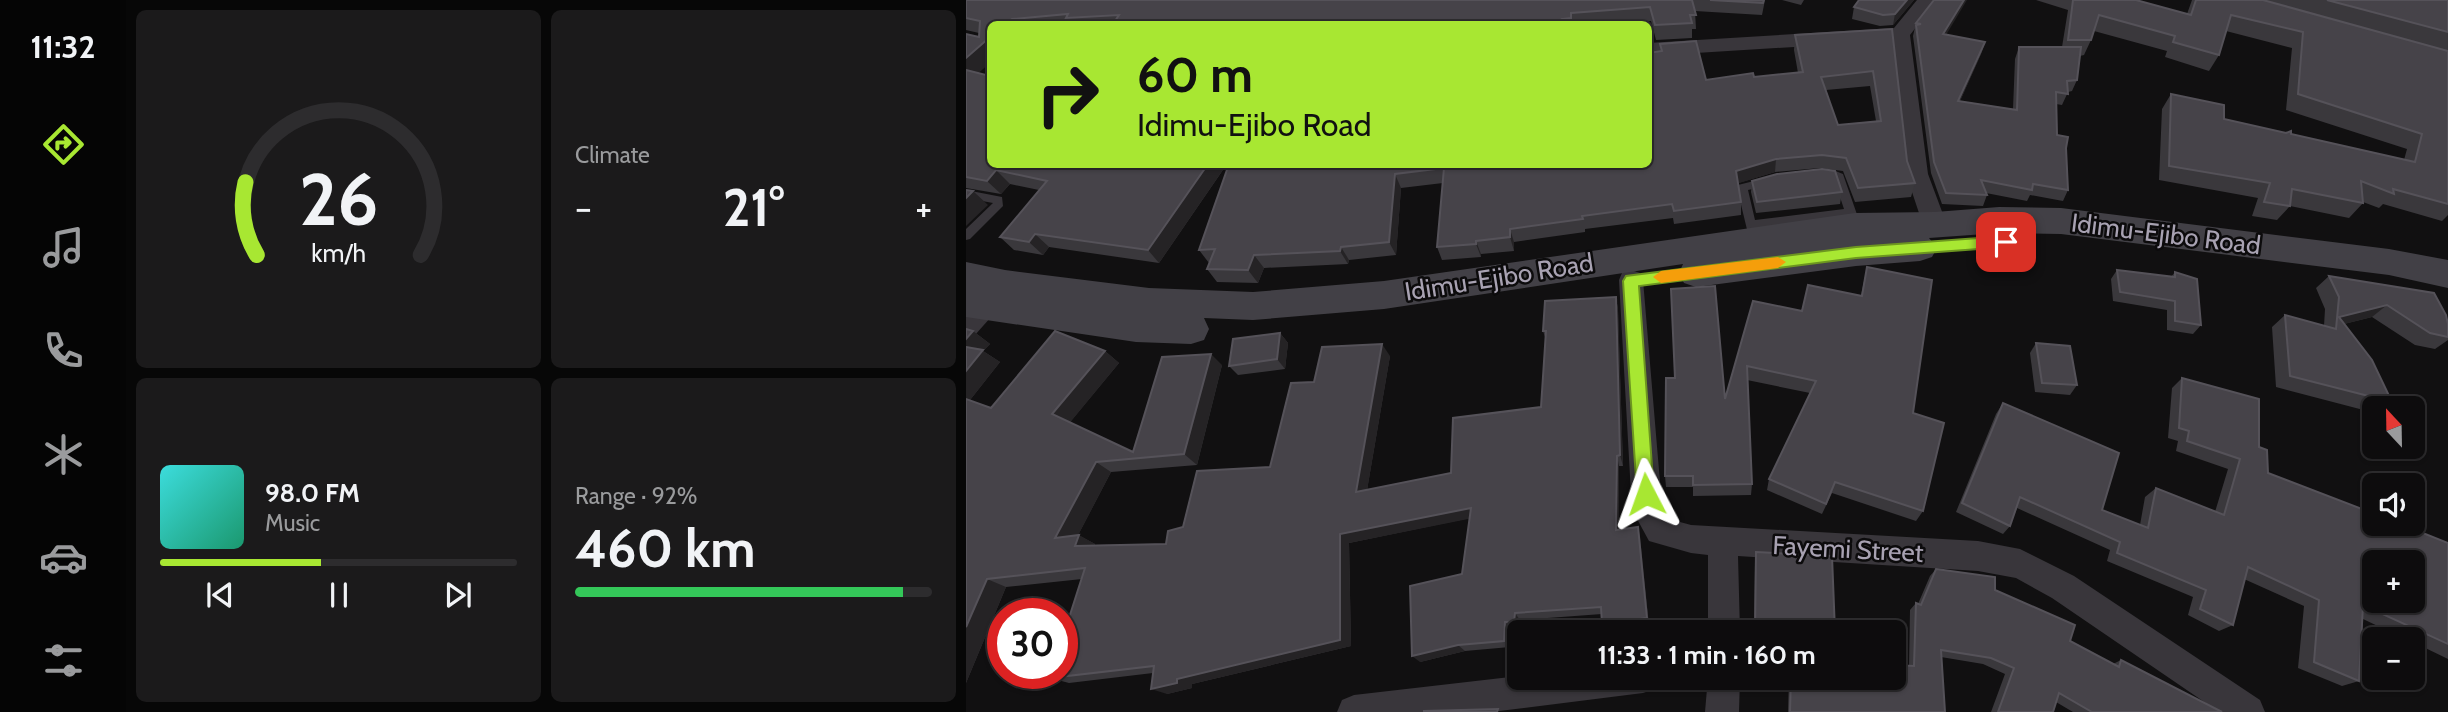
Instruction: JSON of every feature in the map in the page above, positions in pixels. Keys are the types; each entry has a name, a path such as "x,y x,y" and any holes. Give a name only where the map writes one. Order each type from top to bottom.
{"main road":[{"name":"Idimu-Ejibo Road","path":"966,276 1005,284 1149,302 1253,306 1384,295 1753,232 1853,219 1935,225 1999,220 2061,221 2389,262 2448,274"},
{"name":"Idimu-Ejibo Road","path":"973,313 1136,327 1245,331 1382,319 1631,281 1856,253 2006,242 2064,242 2395,284 2448,296"}],"street":[{"path":"1927,0 1900,34 1917,174 1935,225"},
{"path":"1652,50 1900,34"},
{"name":"Fayemi Street","path":"1631,281 1646,494 1651,517 1660,531 1691,540 1978,556 2021,564 2063,587 2248,712"},
{"path":"1723,542 1724,620"},
{"path":"1354,712 1536,690"},
{"path":"1722,712 1723,690"}],"lane":[{"path":"1813,175 1833,174 1839,177 1853,219"},
{"path":"1753,232 1742,188 1775,181"},
{"path":"966,194 998,200 998,206 966,236"}],"building":[{"path":"966,0 1692,0 1696,15 1690,15 1692,23 1655,25 1650,7 1571,13 1571,18 1562,19 1563,21 1115,21 1119,15 1066,18 1068,14 987,21 987,40 966,58 966,34 979,37 980,21 966,18"},
{"path":"1710,0 1764,0 1763,3"},
{"path":"1859,0 1907,0 1895,14 1883,15 1854,7"},
{"path":"1934,0 1964,0 1943,34 1985,42 1958,101 2017,110 2019,47 2081,47 2077,80 2067,81 2068,94 2056,92 2057,135 2068,137 2068,190 2033,184 2032,190 1981,180 1987,195 1946,193 1934,162 1916,25 1921,24 1916,23"},
{"path":"2073,0 2136,0 2191,15 2196,0 2263,0 2448,51 2448,204 2393,189 2394,194 2361,181 2363,203 2292,189 2290,206 2264,202 2270,183 2169,166 2171,94 2224,105 2224,119 2286,133 2291,131 2291,134 2415,162 2422,134 2298,94 2303,32 2231,15 2219,55 2173,42 2175,36 2099,15 2091,40 2068,40"},
{"path":"2327,0 2448,0 2448,32"},
{"path":"1892,29 1907,161 1915,183 1858,188 1846,158 1822,155 1776,159 1736,171 1741,202 1674,211 1672,204 1582,216 1583,219 1510,229 1510,237 1476,241 1476,244 1437,247 1444,168 1652,168 1652,52 1662,51 1660,44 1696,41 1706,80 1753,73 1754,77 1803,72 1795,35","holes":["1873,71 1881,121 1838,125 1821,77"]},
{"path":"966,70 987,75 987,168 1205,168 1148,250 1035,234 1029,242 1000,237 1047,181 996,170 987,181 966,177"},
{"path":"1228,168 1444,168 1395,174 1389,242 1341,247 1340,251 1254,255 1248,270 1207,269 1215,249 1199,250"},
{"path":"1822,169 1835,171 1842,192 1757,202 1752,181 1777,174"},
{"path":"1867,267 1932,280 1913,413 1944,423 1923,511 1835,482 1826,504 1769,479 1816,381 1747,366 1752,484 1693,485 1693,476 1665,476 1666,378 1675,378 1671,289 1715,286 1725,399 1753,301 1802,311 1808,285 1862,296"},
{"path":"2117,270 2175,277 2175,272 2197,279 2201,325 2175,321 2175,301 2120,292"},
{"path":"2329,276 2434,293 2446,315 2448,337 2430,333 2387,305 2339,317 2372,360 2389,396 2368,396 2290,376 2285,315 2336,329 2339,297"},
{"path":"1616,297 1620,455 1617,456 1616,530 1638,527 1647,618 1602,620 1601,607 1515,613 1514,620 1505,622 1504,641 1458,645 1412,656 1410,586 1462,574 1471,508 1340,534 1340,640 1177,679 1177,683 1151,689 1154,666 1078,675 1078,598 1075,598 1085,568 987,579 966,627 966,399 991,408 1055,331 1105,351 1052,414 1133,452 1162,357 1211,354 1184,454 1096,462 1055,538 1079,535 1075,546 1166,544 1168,531 1183,527 1197,471 1270,467 1291,383 1314,382 1322,347 1382,344 1356,492 1451,473 1453,418 1541,407 1546,331 1543,331 1545,301"},
{"path":"966,329 973,331 966,339"},
{"path":"1280,333 1277,359 1229,366 1233,339"},
{"path":"2036,343 2070,346 2077,385 2042,383"},
{"path":"966,347 983,350 966,371"},
{"path":"2182,378 2259,399 2259,447 2267,450 2268,473 2362,509 2362,536 2425,536 2425,534 2448,543 2448,644 2425,633 2425,627 2411,627 2380,613 2425,613 2425,550 2362,550 2359,681 2314,662 2319,600 2248,567 2233,625 2200,609 2206,590 2117,553 2120,542 2020,497 2010,526 1962,503 2003,403 2119,453 2102,510 2148,528 2156,488 2224,515 2240,459 2187,441 2189,431 2179,428"},
{"path":"1756,552 1832,556 1835,620 1755,620"},
{"path":"1936,569 1995,577 1995,590 2075,625 2070,641 2119,667 2121,660 2222,712 2092,712 2059,693 2053,712 1998,712 2014,668 1991,658 1941,650 1945,712 1790,712 1791,690 1906,690 1906,666 1914,666 1916,603 1921,605"},
{"path":"1498,709 1497,712 1424,712 1424,711"}],"slow traffic":[{"path":"1661,277 1778,262"}],"route":[{"path":"1646,494 1631,281 1856,253 2006,242"}]}
